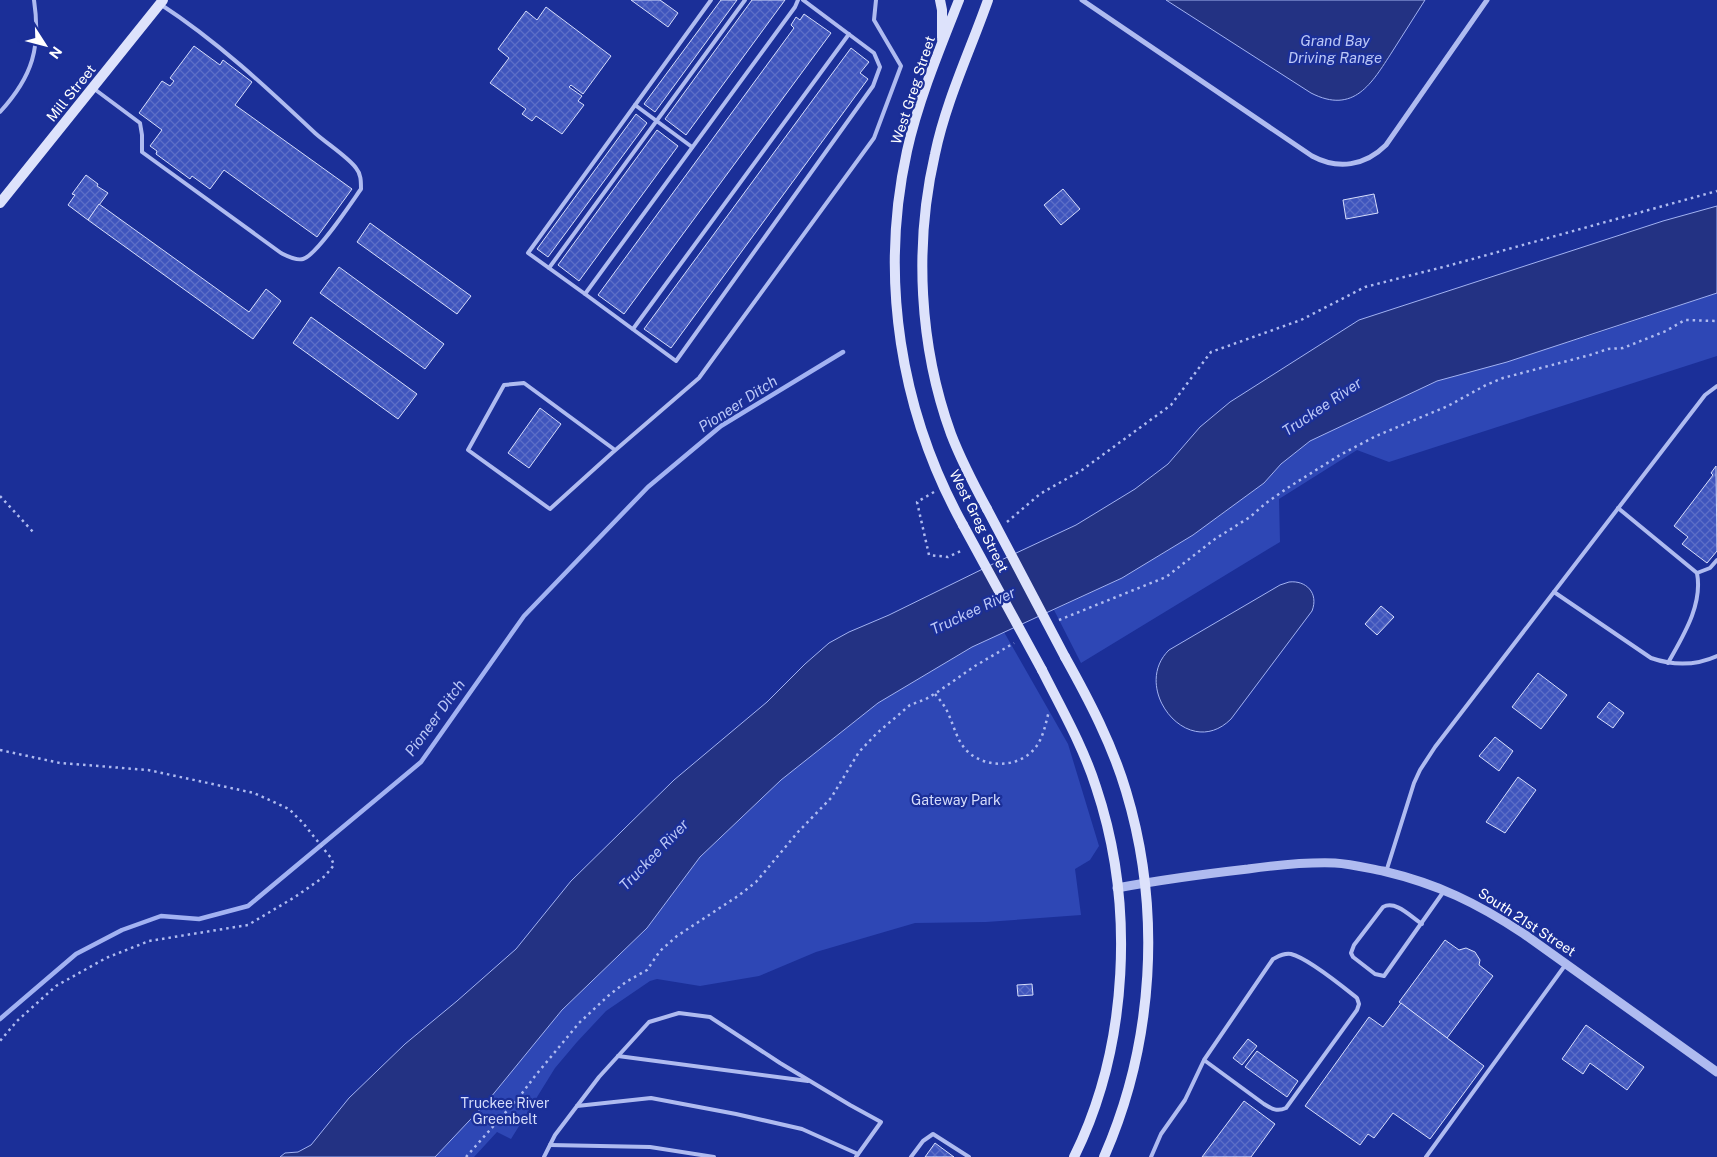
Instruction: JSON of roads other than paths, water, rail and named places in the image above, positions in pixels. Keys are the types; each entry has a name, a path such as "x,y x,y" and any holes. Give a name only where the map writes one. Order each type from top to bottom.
{"main road":[{"path":"940,0 942,10 942,47"},
{"name":"West Greg Street","path":"959,0 915,122 902,178 896,244 895,282 900,339 907,381 916,416 943,485 1042,670 1076,738 1096,787 1110,842 1117,888 1121,950 1118,1004 1101,1088 1074,1157"},
{"name":"West Greg Street","path":"988,0 944,120 929,182 923,247 924,310 935,378 960,457 1097,718 1120,774 1133,817 1144,883 1147,916 1147,965 1143,1017 1128,1090 1120,1117 1104,1157"},
{"name":"Mill Street","path":"0,203 162,2"},
{"path":"1083,1157 1090,1118"}],"street":[{"path":"1082,0 1312,156 1321,161 1342,165 1362,162 1371,158 1386,145 1487,0"},
{"name":"South 21st Street","path":"1117,888 1221,872 1308,863 1336,863 1386,872 1435,885 1493,913 1717,1072"}],"lane":[{"path":"0,112 22,84 30,68 37,42 34,0"},
{"path":"711,0 528,252 676,360 873,86 880,67 874,53 803,0"},
{"path":"549,268 745,0"},
{"path":"585,294 795,7 798,0"},
{"path":"616,450 524,383 504,385 468,450 550,509 699,378 874,138 901,66 874,20 876,0"},
{"path":"93,87 140,123 142,152 281,253 291,258 303,260 314,252 361,189 362,179 356,168 259,80 162,2"},
{"path":"633,329 849,34"},
{"path":"635,105 692,147"},
{"path":"1386,872 1414,783 1435,747 1705,395 1717,386"},
{"path":"1618,508 1697,573 1699,584 1697,598 1687,628 1668,664"},
{"path":"1697,573 1710,568 1717,560"},
{"path":"1554,592 1651,658 1668,664 1688,665 1706,661 1717,656"},
{"path":"1422,924 1394,905 1387,905 1354,945 1353,957 1375,974 1384,976 1422,924 1445,890"},
{"path":"1151,1157 1161,1134 1185,1100 1204,1060 1273,959 1281,954 1290,954 1302,958 1357,998 1359,1004 1357,1010 1286,1108 1273,1110 1204,1060"},
{"path":"1426,1157 1566,964"},
{"path":"544,1157 555,1136 577,1106 649,1022 679,1013 710,1017 811,1082 880,1122 857,1155 802,1129 736,1114 650,1098 577,1106"},
{"path":"618,1056 811,1082"},
{"path":"911,1157 923,1140 933,1134 969,1157"},
{"path":"550,1145 650,1147 714,1157"}],"water":[{"name":"Grand Bay Driving Range","path":"1166,0 1425,0 1377,75 1360,92 1350,98 1339,100 1326,99 1311,93"},
{"name":"Truckee River","path":"1717,206 1717,293 1507,362 1437,381 1310,441 1281,464 1264,483 1193,535 1122,578 972,647 878,703 781,780 700,857 647,928 562,1010 486,1103 435,1157 280,1157 285,1153 298,1152 311,1145 349,1098 405,1044 516,949 571,881 674,780 767,702 829,643 1076,525 1135,489 1168,464 1200,427 1230,402 1359,320 1663,221"},
{"path":"1289,582 1301,583 1310,589 1314,599 1312,611 1231,719 1214,730 1198,732 1182,726 1169,715 1160,700 1156,683 1159,666 1169,650 1280,585"}],"waterway":[{"name":"Pioneer Ditch","path":"0,1019 76,954 122,930 161,916 199,919 248,906 421,762 524,616 648,487 721,426 843,352"}],"park label":[{"name":"Gateway Park","path":"956,800"},
{"name":"Truckee River Greenbelt","path":"505,1112"}]}
